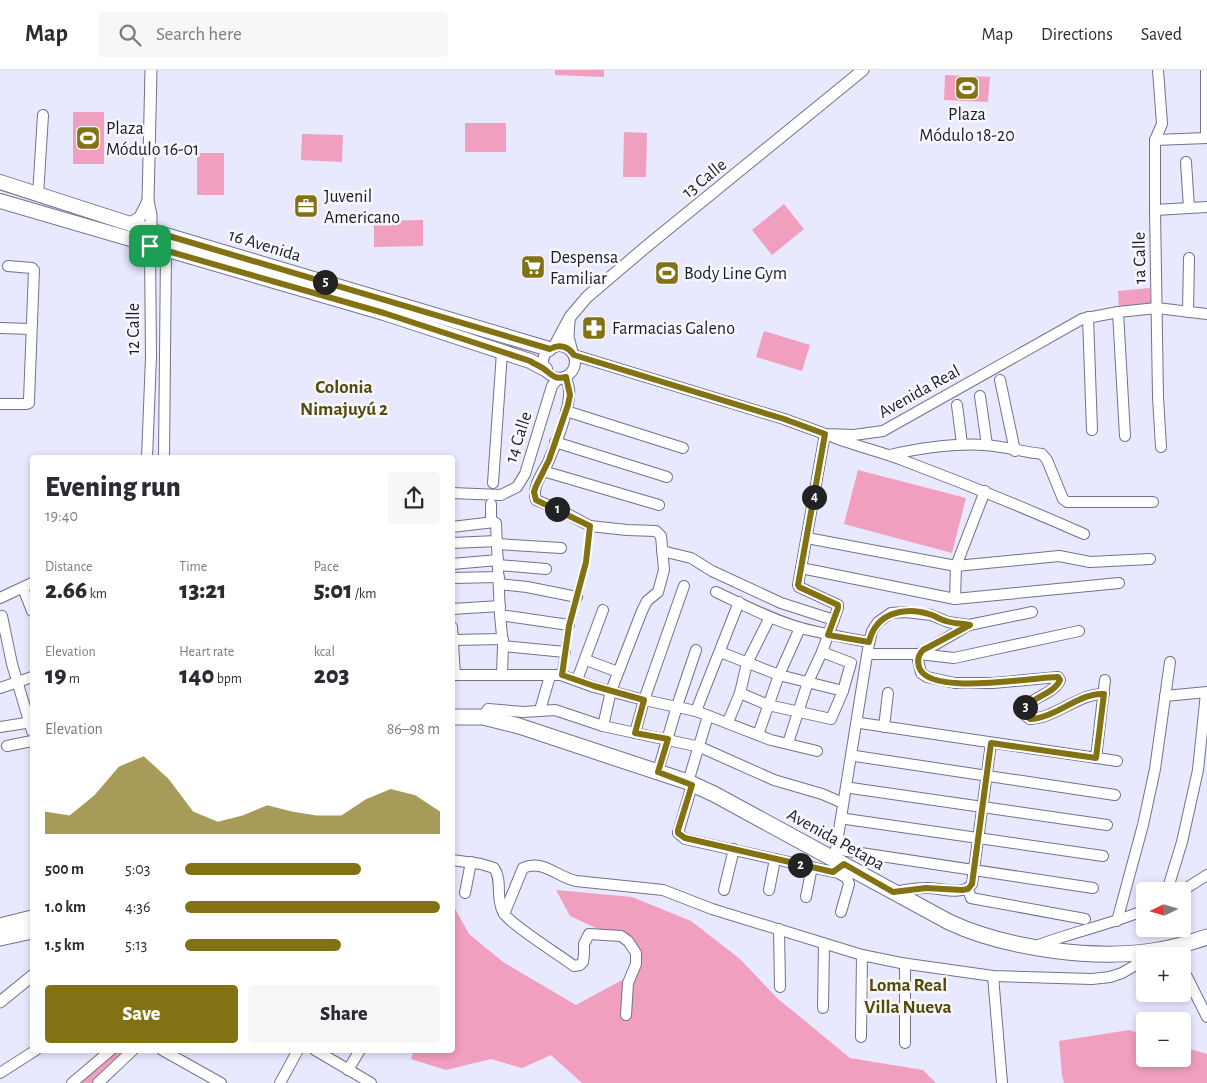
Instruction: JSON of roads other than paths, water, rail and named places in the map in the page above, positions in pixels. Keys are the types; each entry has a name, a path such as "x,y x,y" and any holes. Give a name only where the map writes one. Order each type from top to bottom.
{"main road":[{"name":"16 Avenida","path":"0,182 128,224 552,348"},
{"name":"16 Avenida","path":"0,201 384,313 530,361 546,371"},
{"name":"Avenida Petapa","path":"455,717 521,719 690,783 714,794 949,922 966,929 1035,946 1089,954 1136,952"},
{"path":"0,926 30,918"},
{"path":"0,938 30,931"},
{"name":"Avenida Petapa","path":"1185,947 1207,936"}],"street":[{"name":"12 Calle","path":"147,455 151,357 150,246 152,231 148,201 151,70"},
{"name":"13 Calle","path":"552,348 570,317 587,297 646,246 863,70"},
{"name":"1a Calle","path":"1158,70 1162,124 1155,140 1155,210 1158,397 1161,447"},
{"path":"1155,140 1207,138 1206,70"},
{"path":"38,194 43,115"},
{"path":"1186,162 1189,208"},
{"path":"128,224 140,217 148,201"},
{"path":"1155,210 1207,207"},
{"name":"12 Calle","path":"164,455 166,250"},
{"path":"1188,312 1189,258"},
{"path":"0,404 29,403 34,270 32,268 8,266"},
{"name":"Avenida Real","path":"573,354 784,419 825,434 854,435 883,431 1082,319 1118,312 1156,308 1207,314"},
{"path":"1118,312 1125,436"},
{"path":"570,317 568,336 575,364 567,375 570,395 555,442 534,492 536,500 590,526 656,531 661,536 664,570 658,592 647,600 618,672 603,726"},
{"path":"1088,317 1092,430"},
{"path":"0,328 31,329"},
{"path":"567,375 553,377 546,371 543,359 552,348 566,347 573,354"},
{"path":"493,483 502,352"},
{"name":"Avenida Real","path":"567,375 592,364 611,366"},
{"name":"14 Calle","path":"546,371 548,392"},
{"name":"14 Calle","path":"455,493 501,495 517,487 524,474 548,392 554,383 567,375"},
{"path":"1000,380 1015,451"},
{"path":"980,396 987,445"},
{"path":"957,405 962,444"},
{"path":"566,411 683,448"},
{"path":"788,743 808,682 822,652 838,608 838,605 798,586 825,434 890,455 985,492 1084,534"},
{"path":"555,442 667,476"},
{"path":"890,455 919,449 962,444 987,445 1044,456 1067,502 1153,502"},
{"path":"544,471 660,505"},
{"path":"955,598 956,566 985,492"},
{"path":"491,504 491,522"},
{"path":"455,527 496,523 503,642 502,674"},
{"path":"562,675 569,626 586,562 590,526"},
{"path":"807,538 956,566 1059,556 1090,562 1150,559"},
{"path":"455,543 497,543 561,548"},
{"path":"662,551 691,558 781,603 834,620"},
{"path":"455,564 498,563 546,569"},
{"path":"801,568 955,598 1118,583"},
{"path":"455,578 499,581 577,597"},
{"path":"0,598 28,586 30,598"},
{"path":"635,733 644,700 684,586"},
{"path":"716,592 770,617 800,628 869,642"},
{"path":"696,711 739,602"},
{"path":"455,609 500,610 569,626"},
{"path":"577,680 603,610"},
{"path":"841,912 848,881 838,861 836,849 858,706 872,631 878,622 891,613 919,612 948,622 970,625"},
{"path":"1032,612 970,625 923,650 919,654 918,660 922,673 927,677 955,683 993,683 1058,677 1060,682 1053,690 1027,705 1024,711 1025,715 1030,719 1054,713 1089,696 1104,694"},
{"path":"2,616 12,664 30,719"},
{"path":"728,722 740,693 747,663 770,617"},
{"path":"758,735 779,675 800,628"},
{"path":"870,654 919,654 954,658 1079,631"},
{"path":"455,640 503,642 565,652"},
{"path":"658,772 696,650"},
{"path":"720,652 779,675 843,691"},
{"path":"740,693 768,705 830,719 843,691 851,661 822,652"},
{"path":"586,660 618,672"},
{"path":"1117,921 1151,788 1170,662"},
{"path":"455,675 562,675 644,700 696,711 771,740 817,751"},
{"path":"540,710 550,676"},
{"path":"0,688 30,678"},
{"path":"1096,758 1106,680"},
{"path":"884,727 888,693"},
{"path":"1165,696 1206,693 1198,770 1182,842 1170,882"},
{"path":"521,719 540,710 555,710 603,726 700,747 774,780 822,794 844,803"},
{"path":"708,716 678,833 685,838 812,867 838,861 974,870 1093,888"},
{"path":"860,723 1117,761"},
{"path":"0,727 30,725"},
{"path":"7,746 30,741"},
{"path":"893,892 926,888 968,889 972,884 991,743"},
{"path":"855,756 1115,795"},
{"path":"851,788 1107,824"},
{"path":"846,819 1103,856"},
{"path":"724,890 734,850"},
{"path":"768,890 775,859"},
{"path":"455,860 494,868 497,873 498,899 504,914 577,967 583,962 584,944 589,934 621,936 628,941 636,954 636,964 628,983 626,1015"},
{"path":"465,892 471,862"},
{"path":"504,914 523,868 532,864 541,866 568,880 663,890 712,909 824,944 862,955 905,964 993,976 1092,979 1110,977 1122,973 1136,964"},
{"path":"806,897 812,867"},
{"path":"1191,885 1207,875"},
{"path":"968,889 971,898 1085,919"},
{"path":"1035,946 1136,914"},
{"path":"779,929 780,987"},
{"path":"823,1008 824,944"},
{"path":"861,1037 862,955"},
{"path":"905,964 905,1043"},
{"path":"993,976 1002,1083"},
{"path":"0,1002 30,978"},
{"path":"1191,985 1207,1017"},
{"path":"0,1073 31,1053"},
{"path":"73,1083 108,1053"},
{"path":"98,1083 130,1053"},
{"path":"167,1053 221,1083"},
{"path":"280,1083 296,1053"},
{"path":"321,1053 371,1083"},
{"path":"348,1070 358,1053"}],"place":[{"name":"Plaza Módulo 18-20","path":"967,88"},
{"name":"Plaza Módulo 16-01","path":"88,138"},
{"name":"Juvenil Americano","path":"306,206"},
{"name":"Despensa Familiar","path":"533,267"},
{"name":"Body Line Gym","path":"667,273"},
{"name":"Farmacias Galeno","path":"594,328"}],"district":[{"name":"Colonia Nimajuyú 2","path":"344,397"},
{"name":"Loma Real Villa Nueva","path":"908,995"}]}
